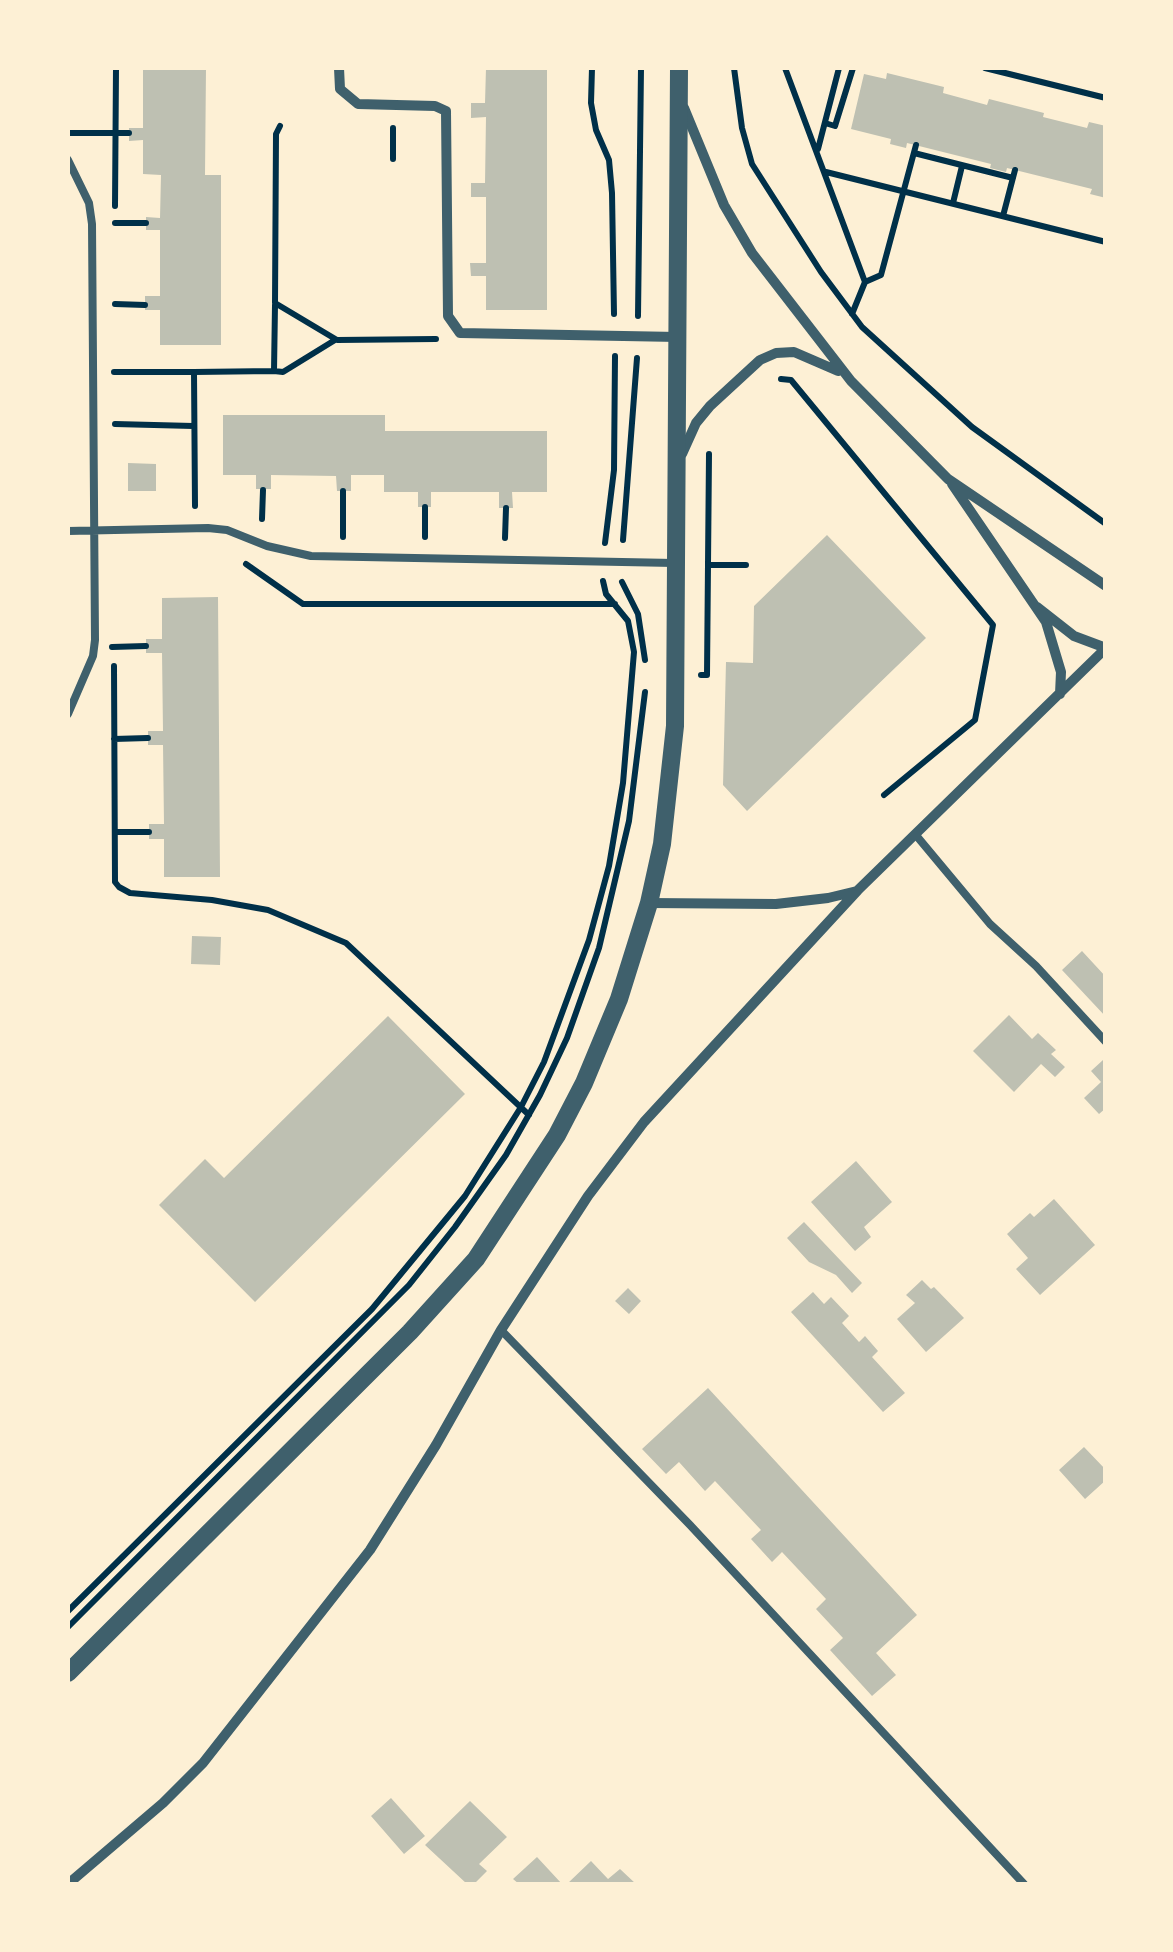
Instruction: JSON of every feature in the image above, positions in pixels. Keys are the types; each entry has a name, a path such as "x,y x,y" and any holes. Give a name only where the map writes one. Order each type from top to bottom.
{"street":[{"path":"339,68 340,90 358,104 434,106 448,114 448,316 460,332 678,337"},
{"path":"68,1673 410,1332 476,1259 531,1178 584,1083 619,999 662,844 675,726 678,68"},
{"path":"678,92 724,205 752,253 851,381 948,479 1106,586"},
{"path":"678,467 696,424 760,360 776,353 794,352 836,370 851,381"},
{"path":"948,479 1037,607 1056,650 1060,694"},
{"path":"68,1884 176,1790 252,1704 370,1550 501,1330 588,1196 644,1122 858,890 1106,648 1074,636 1037,607"},
{"path":"648,903 786,904 858,890"}],"lane":[{"path":"68,160 92,214 94,531 94,648 68,714"},
{"path":"68,530 227,530 311,556 678,563"},
{"path":"915,834 990,924 1036,966 1106,1042"},
{"path":"501,1330 677,1512 1024,1884"}],"path":[{"path":"115,239 116,68"},
{"path":"68,1628 409,1285 482,1191 528,1115 584,992 610,904 639,757 644,651 638,614 622,582 621,562 638,337 641,68"},
{"path":"734,68 742,128 752,164 821,272 862,327 972,427 1106,524"},
{"path":"785,68 865,282 852,314"},
{"path":"818,152 839,68"},
{"path":"825,124 835,126 853,68"},
{"path":"985,68 1106,98"},
{"path":"274,371 276,134 280,126"},
{"path":"68,133 129,133"},
{"path":"865,282 881,275 915,150 962,166 1014,174 1004,216"},
{"path":"953,203 962,166"},
{"path":"826,172 1105,240"},
{"path":"115,223 146,223"},
{"path":"115,288 115,321"},
{"path":"115,304 144,305"},
{"path":"275,304 336,340 448,340 460,332"},
{"path":"114,372 283,372 336,340"},
{"path":"114,355 114,389"},
{"path":"194,372 194,506"},
{"path":"773,379 791,380 993,625 974,720 884,795"},
{"path":"115,406 115,439"},
{"path":"115,424 193,426"},
{"path":"708,675 710,444"},
{"path":"262,520 263,490"},
{"path":"343,490 343,536"},
{"path":"180,506 206,506"},
{"path":"425,507 425,537"},
{"path":"505,538 506,508"},
{"path":"248,513 272,524"},
{"path":"329,536 360,537"},
{"path":"408,537 441,538"},
{"path":"489,538 522,538"},
{"path":"589,538 606,538"},
{"path":"68,1611 372,1309 465,1196 521,1107 544,1062 574,984 609,866 623,783 634,678 632,636 624,613 616,604 303,604 235,556"},
{"path":"708,566 746,565"},
{"path":"115,646 115,832 119,886 130,894 212,900 268,910 346,943 528,1115"},
{"path":"114,738 148,738"},
{"path":"115,832 149,832"}],"building":[{"path":"143,68 206,68 205,175 221,175 221,345 160,345 160,310 145,310 145,296 160,296 160,230 146,230 146,217 160,218 161,175 143,174 143,140 129,141 129,128 143,128"},
{"path":"486,68 547,68 547,310 486,310 486,276 471,276 470,263 486,263 486,197 471,197 471,183 485,183 486,117 471,118 471,103 485,103"},
{"path":"887,73 944,87 943,93 987,105 989,99 1087,128 1089,122 1106,126 1106,198 1090,194 1092,189 1007,168 1006,172 990,168 991,164 907,143 906,148 890,144 891,139 851,129 864,74 886,79"},
{"path":"223,415 385,415 385,431 547,431 547,492 512,492 513,508 499,508 499,492 431,492 431,507 418,507 418,492 384,492 384,475 351,475 351,491 337,491 336,476 271,475 271,489 256,489 256,475 223,475"},
{"path":"128,463 156,464 156,491 128,491"},
{"path":"827,535 926,638 747,811 723,785 726,662 753,663 754,606"},
{"path":"218,597 220,877 164,877 164,839 149,839 149,824 164,824 163,745 148,745 148,731 163,731 162,653 146,653 146,639 162,639 162,598"},
{"path":"192,936 221,937 220,965 191,964"},
{"path":"1082,951 1106,977 1106,1017 1062,970"},
{"path":"1009,1015 1032,1039 1038,1033 1056,1050 1051,1054 1065,1067 1055,1077 1041,1064 1014,1092 973,1051"},
{"path":"388,1016 465,1094 255,1302 159,1205 205,1159 224,1178"},
{"path":"1103,1060 1106,1108 1099,1114 1084,1098 1101,1082 1091,1071"},
{"path":"856,1161 892,1202 864,1227 871,1237 855,1251 811,1202"},
{"path":"1054,1199 1095,1245 1040,1295 1016,1269 1028,1258 1007,1234 1030,1213 1034,1217"},
{"path":"804,1222 862,1283 852,1293 836,1275 809,1262 787,1238"},
{"path":"922,1280 964,1318 926,1352 897,1319 915,1303 906,1295"},
{"path":"628,1288 641,1301 629,1314 615,1301"},
{"path":"813,1292 824,1304 831,1297 849,1316 842,1323 859,1342 865,1336 878,1351 872,1357 905,1393 883,1412 791,1312"},
{"path":"708,1388 917,1615 876,1653 896,1675 872,1696 830,1650 843,1638 816,1609 826,1599 782,1552 772,1562 751,1539 761,1530 715,1481 705,1491 679,1462 666,1474 642,1449"},
{"path":"1084,1447 1106,1470 1106,1480 1085,1499 1059,1470"},
{"path":"391,1798 425,1836 404,1854 371,1816"},
{"path":"470,1801 507,1837 479,1864 487,1871 474,1884 467,1884 425,1845"},
{"path":"537,1857 562,1884 519,1884 513,1879"},
{"path":"591,1861 608,1879 620,1869 636,1884 567,1884"}]}
